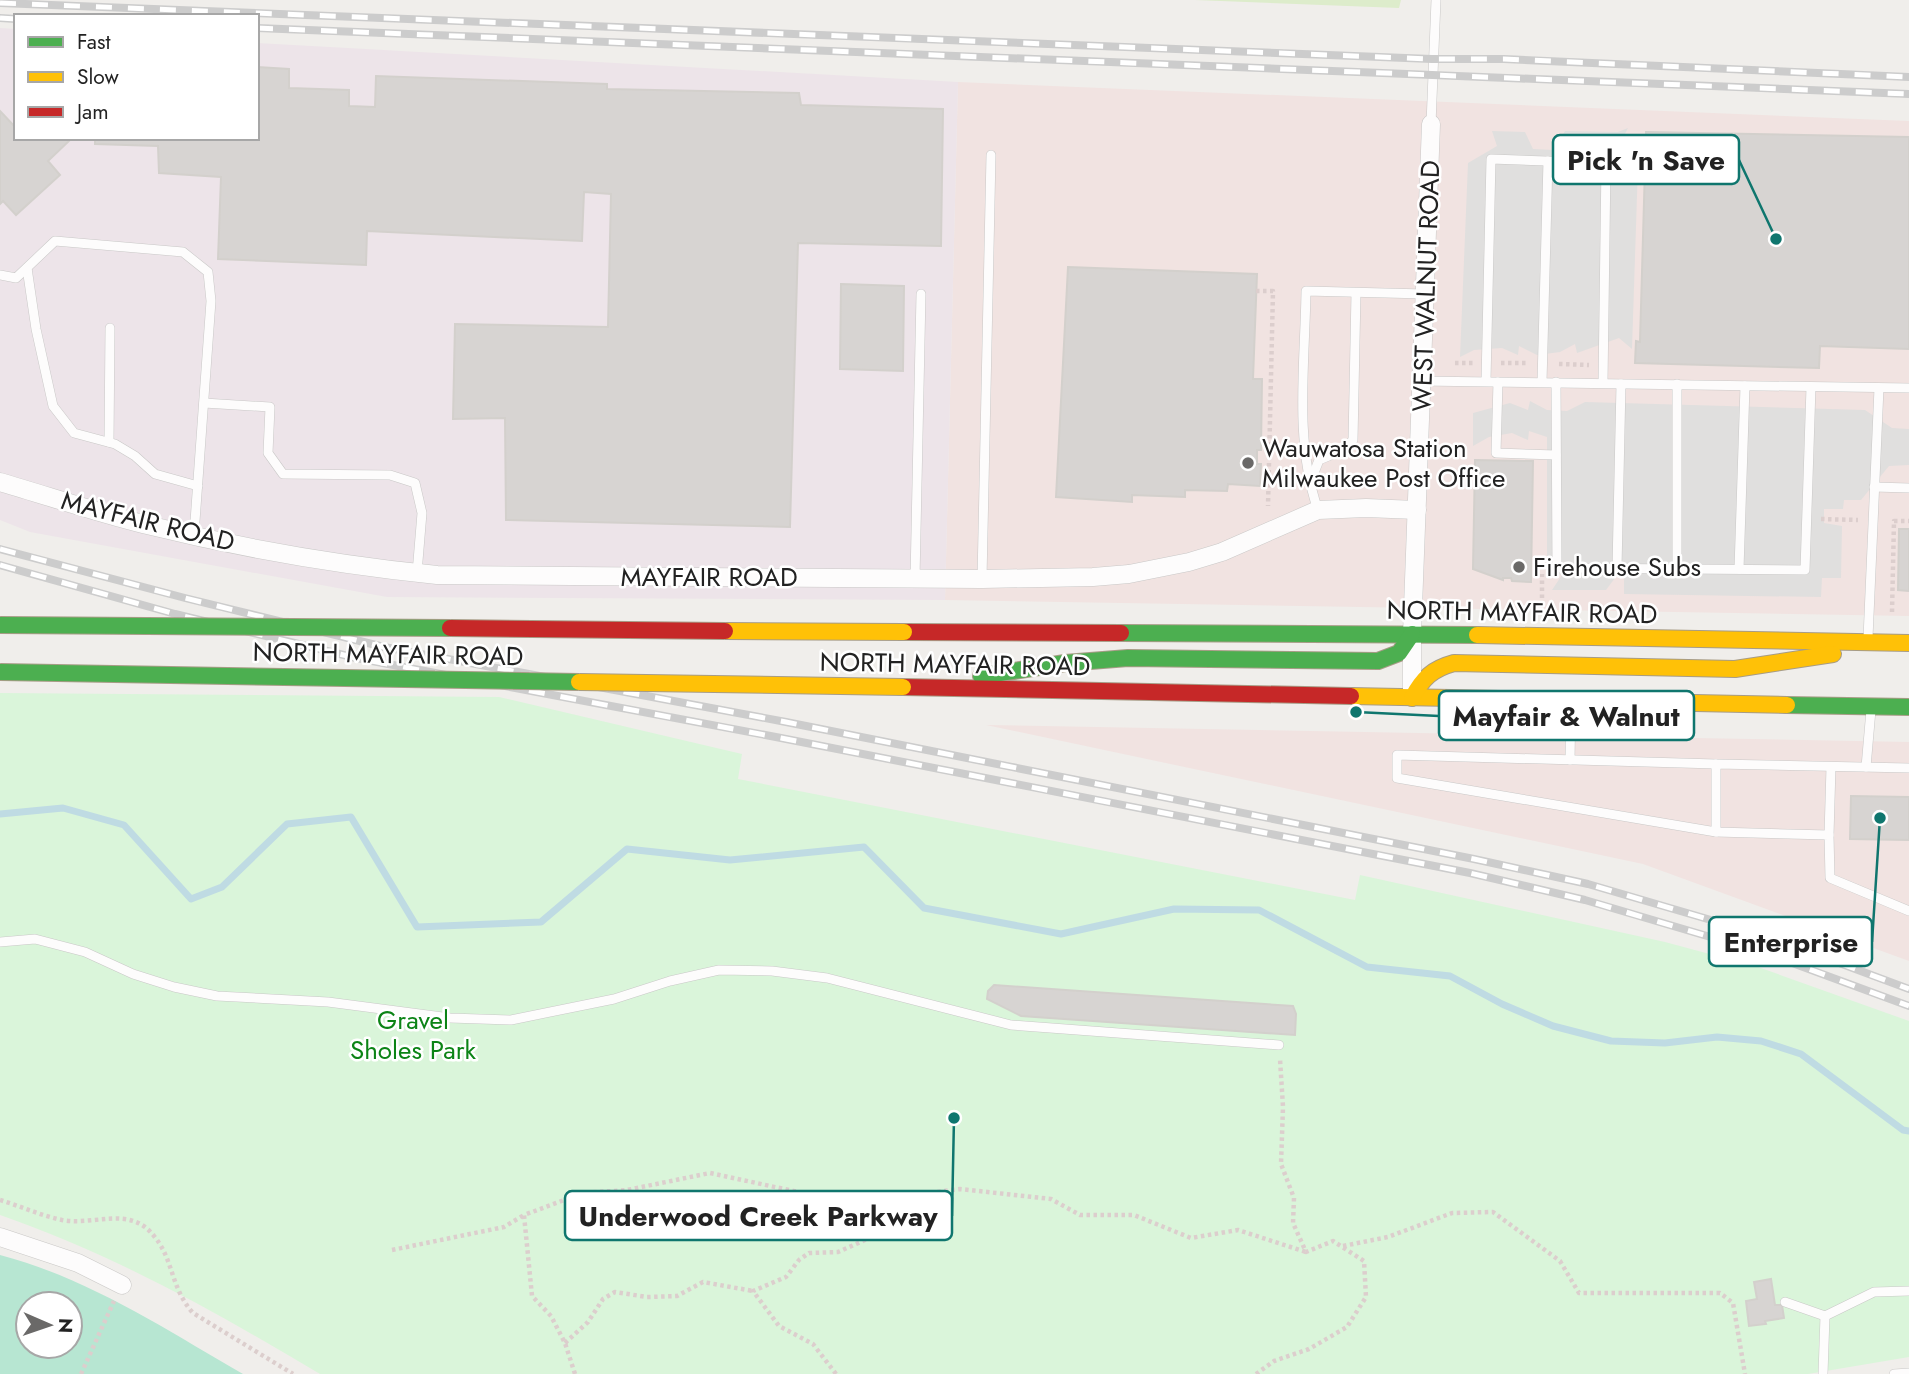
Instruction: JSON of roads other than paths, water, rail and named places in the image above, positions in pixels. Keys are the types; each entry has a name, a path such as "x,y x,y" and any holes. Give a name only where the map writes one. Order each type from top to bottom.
{"main road":[{"name":"NORTH MAYFAIR ROAD","path":"0,625 1412,634 1867,645"},
{"path":"911,687 1045,665 1095,660 1181,658 1378,661 1392,659 1400,653 1412,634"},
{"path":"1412,698 1424,675 1434,667 1454,663 1735,669 1787,662 1867,645 1909,643"},
{"name":"NORTH MAYFAIR ROAD","path":"0,672 1909,707"}],"street":[{"name":"WEST WALNUT ROAD","path":"1412,698 1412,634 1431,124"},
{"name":"MAYFAIR ROAD","path":"0,482 142,524 259,550 416,573 465,575 915,579 1093,577 1157,570 1222,552 1318,510 1418,510"},
{"path":"0,1237 78,1263 122,1285"}],"lane":[{"name":"WEST WALNUT ROAD","path":"1431,124 1436,0"},
{"path":"982,579 991,155"},
{"path":"1486,381 1491,159 1606,163 1603,383"},
{"path":"1542,382 1548,161"},
{"path":"0,275 16,278 55,241 183,252 208,272 211,301 194,535"},
{"path":"27,268 36,328 53,406 74,433 108,442 135,456 155,474 198,486"},
{"path":"1318,510 1309,484 1303,448 1306,291 1425,294"},
{"path":"1309,484 1319,460 1343,450 1353,440 1356,293"},
{"path":"915,579 921,294"},
{"path":"108,442 110,328"},
{"path":"1421,381 1909,388"},
{"path":"1498,382 1496,453 1556,455"},
{"path":"1556,382 1557,568 1805,570 1811,387"},
{"path":"1617,568 1621,384"},
{"path":"1677,384 1677,569"},
{"path":"1740,569 1745,386"},
{"path":"1867,645 1879,388"},
{"path":"204,404 270,407 268,453 283,474 390,475 415,483 422,513 416,573"},
{"path":"1874,487 1909,488"},
{"path":"1570,760 1571,700"},
{"path":"1866,767 1871,705"},
{"path":"1829,835 1716,832 1397,778 1397,755 1909,768"},
{"path":"1716,764 1716,832"},
{"path":"1831,767 1830,878 1909,911"},
{"path":"0,942 35,939 85,952 132,974 174,988 217,996 328,1002 450,1018 511,1020 614,999 670,981 719,970 772,971 827,978 1011,1025 1279,1045"},
{"path":"1786,1302 1825,1316 1874,1292 1909,1291"},
{"path":"1823,1374 1825,1316"},
{"path":"1894,1374 1909,1373"}],"waterway":[{"path":"0,814 63,808 124,825 191,899 222,887 287,824 351,817 417,927 541,922 627,849 730,860 864,847 924,908 1061,934 1174,909 1259,910 1367,967 1450,976 1502,1004 1553,1026 1611,1041 1665,1043 1717,1037 1761,1041 1801,1054 1903,1130 1909,1131"}],"railway":[{"path":"0,3 1432,59 1504,59 1909,77"},
{"path":"0,18 14,19"},
{"path":"259,28 1909,94"},
{"path":"0,549 384,647 786,722 1588,884 1769,937 1909,989"},
{"path":"0,565 175,614 356,658 1470,873 1585,900 1768,954 1909,1006"}],"place":[{"name":"Pick 'n Save","path":"1776,239"},
{"name":"Wauwatosa Station Milwaukee Post Office","path":"1248,463"},
{"name":"Firehouse Subs","path":"1519,567"},
{"name":"Mayfair & Walnut","path":"1356,712"},
{"name":"Enterprise","path":"1880,818"},
{"name":"Underwood Creek Parkway","path":"954,1118"}],"park label":[{"name":"Gravel Sholes Park","path":"413,1035"}]}
